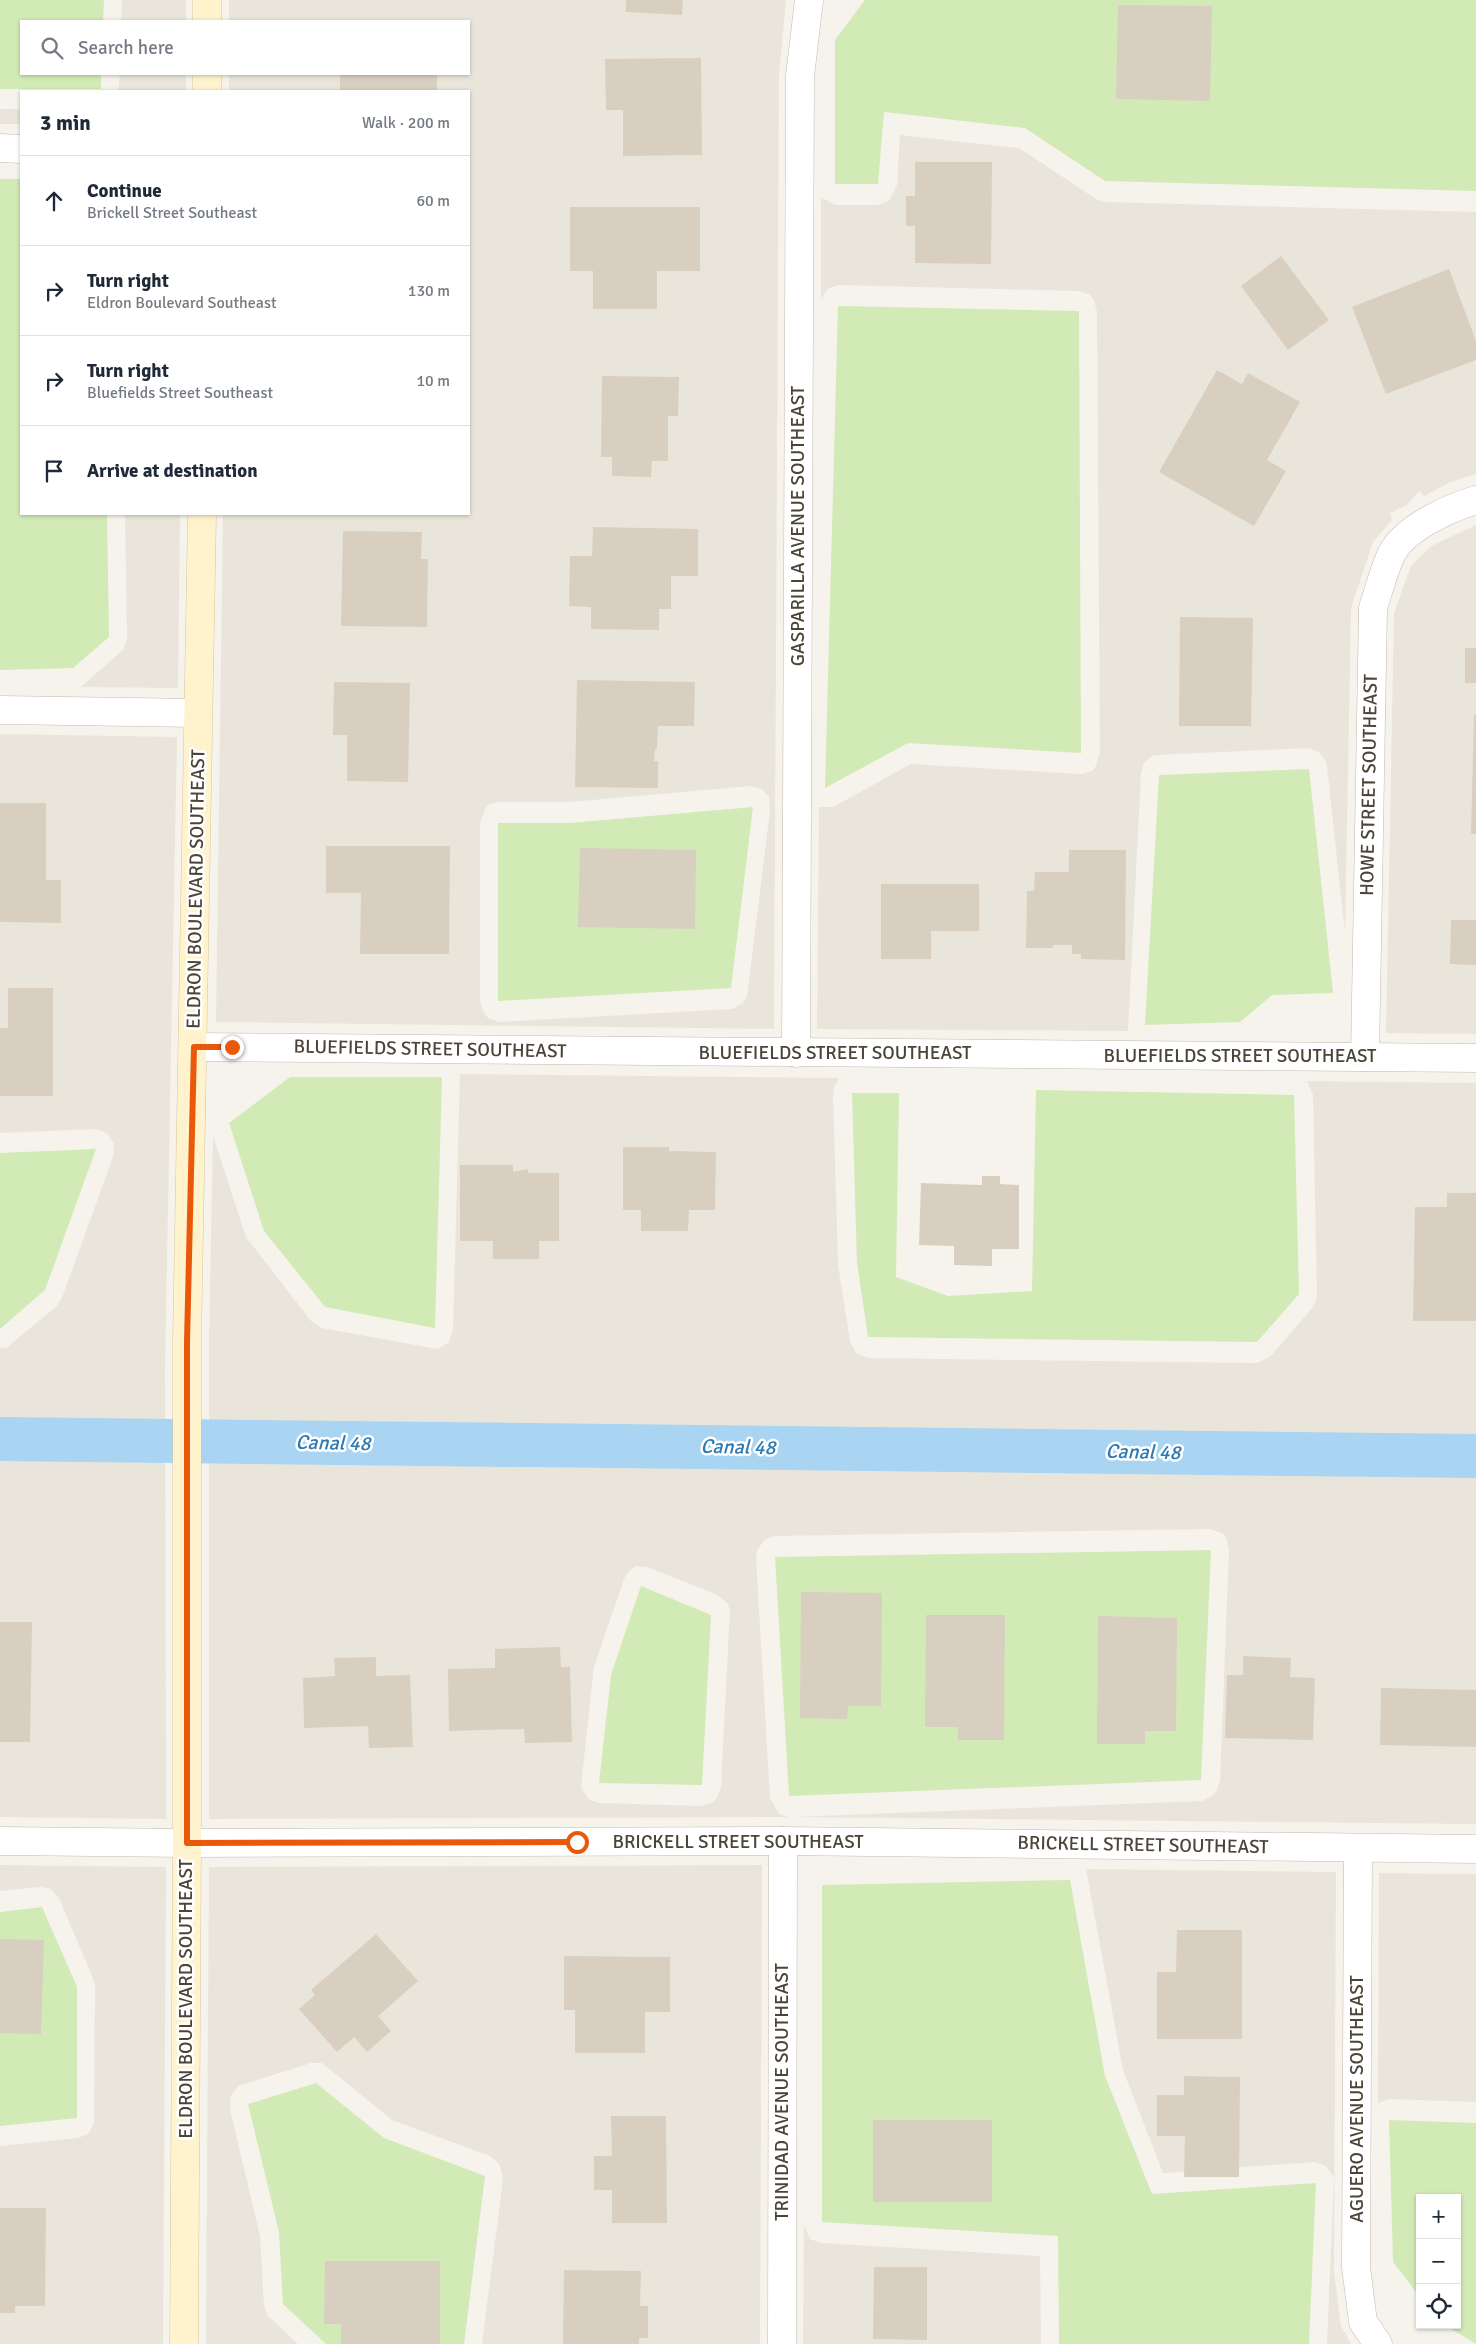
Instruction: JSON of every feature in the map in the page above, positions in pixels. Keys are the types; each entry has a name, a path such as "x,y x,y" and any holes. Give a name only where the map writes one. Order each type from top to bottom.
{"street":[{"path":"207,0 207,20"},
{"name":"GASPARILLA AVENUE SOUTHEAST","path":"796,1053 800,76 809,0"},
{"path":"207,75 207,90"},
{"path":"0,148 20,149"},
{"name":"HOWE STREET SOUTHEAST","path":"1365,1057 1373,608 1393,552 1418,526 1457,506 1476,500"},
{"name":"ELDRON BOULEVARD SOUTHEAST","path":"184,2344 187,1342 194,1047 202,515"},
{"path":"0,710 198,713"},
{"name":"BLUEFIELDS STREET SOUTHEAST","path":"194,1047 1476,1058"},
{"name":"BRICKELL STREET SOUTHEAST","path":"0,1841 187,1843 783,1841 1476,1849"},
{"name":"TRINIDAD AVENUE SOUTHEAST","path":"782,2344 783,1841"},
{"name":"AGUERO AVENUE SOUTHEAST","path":"1358,1848 1356,2268 1363,2322 1378,2344"}],"shaded area":[{"path":"122,0 186,0 186,20 121,20"},
{"path":"229,0 786,0 779,74 774,1029 216,1022 223,515 470,515 470,90 229,90 229,75 470,75 470,20 229,20","holes":["751,786 762,789 769,797 770,810 747,997 743,1003 732,1009 499,1022 488,1018 484,1013 480,1001 480,823 487,805 498,802 570,802"]},
{"path":"120,75 186,75 186,90 118,90"},
{"path":"0,109 20,109 20,124 0,124"},
{"path":"900,135 1019,148 1096,199 1105,202 1476,212 1476,474 1451,482 1424,496 1419,491 1407,505 1390,513 1392,520 1373,542 1351,608 1345,932 1327,767 1326,761 1319,752 1309,748 1154,755 1144,762 1141,773 1128,1031 817,1029 819,807 833,807 911,764 1081,774 1092,771 1096,766 1100,753 1097,312 1094,300 1090,295 1079,291 838,285 828,289 821,299 821,197 835,205 878,205 889,201 897,185"},
{"path":"125,515 180,515 178,688 81,687 124,649 127,637"},
{"path":"1476,525 1476,1034 1386,1033 1394,613 1411,566 1431,546"},
{"path":"0,734 177,737 165,1365 166,1819 0,1817 0,1348 6,1348 56,1307 62,1298 113,1157 114,1144 107,1133 96,1129 0,1133"},
{"path":"460,1074 839,1078 834,1087 833,1094 838,1264 850,1341 856,1353 868,1358 1257,1363 1270,1357 1312,1308 1317,1298 1313,1095 1307,1081 1476,1083 1476,1824 793,1817 1202,1801 1212,1796 1216,1792 1220,1781 1229,1550 1226,1537 1222,1533 1210,1529 775,1536 764,1540 757,1551 756,1558 770,1798 779,1814 788,1817 209,1819 209,1341 213,1136 246,1237 311,1321 322,1328 438,1349 449,1342 453,1329","holes":["636,1566 647,1567 718,1595 727,1603 730,1609 721,1786 717,1798 713,1802 702,1806 599,1803 588,1799 581,1787 594,1667 627,1573"]},
{"path":"0,1865 166,1867 163,2344 0,2344 0,2146 78,2138 88,2134 94,2124 95,1987 93,1978 59,1898 51,1889 40,1887 0,1891"},
{"path":"762,1865 760,2344 482,2344 503,2179 500,2165 490,2156 392,2120 322,2063 311,2063 238,2086 231,2096 230,2109 260,2236 264,2306 268,2316 298,2344 206,2344 209,1867"},
{"path":"1086,1869 1336,1872 1334,2271 1341,2326 1351,2344 1327,2344 1334,2177 1326,2166 1315,2162 1163,2173 1123,2070"},
{"path":"1379,1873 1476,1874 1476,2102 1389,2099 1378,2103"},
{"path":"804,2225 810,2239 821,2243 1040,2256 1041,2344 803,2344"}],"green space":[{"path":"0,0 104,0 103,20 20,20 20,75 101,75 101,89 0,89"},
{"path":"865,0 1476,0 1476,191 1105,181 1025,128 884,112 878,184 835,184 835,40"},
{"path":"0,179 20,179 20,515 107,515 109,637 73,668 0,670"},
{"path":"838,306 1079,311 1081,753 908,743 825,788"},
{"path":"1309,769 1333,993 1272,995 1240,1022 1145,1025 1159,775"},
{"path":"753,807 731,988 498,1001 498,823 570,823"},
{"path":"290,1077 442,1077 435,1328 325,1307 264,1231 229,1123"},
{"path":"1036,1090 1294,1095 1299,1294 1257,1342 868,1337 857,1263 852,1093 899,1093 896,1277 948,1296 1032,1291"},
{"path":"96,1149 45,1290 0,1329 0,1153"},
{"path":"1211,1550 1201,1780 789,1796 775,1557"},
{"path":"641,1586 711,1615 702,1785 599,1783 611,1675"},
{"path":"1070,1880 1105,2076 1152,2194 1316,2183 1309,2344 1059,2344 1058,2236 822,2222 822,1885"},
{"path":"42,1907 77,1987 77,2118 0,2126 0,1912"},
{"path":"316,2083 384,2138 485,2176 464,2344 326,2344 283,2304 279,2232 248,2104"},
{"path":"1389,2120 1476,2123 1476,2344 1452,2329 1461,2329 1461,2194 1416,2194 1416,2292 1393,2262"}],"building":[{"path":"626,0 683,0 682,15 626,12"},
{"path":"1118,5 1212,6 1210,101 1116,99"},
{"path":"701,58 702,155 623,156 623,110 606,110 605,59"},
{"path":"340,75 437,75 437,90 340,90"},
{"path":"915,162 992,162 991,264 915,263 915,226 906,226 906,196 915,196"},
{"path":"570,207 700,207 700,271 657,271 657,309 593,309 593,271 570,271"},
{"path":"1281,256 1329,320 1288,350 1241,286"},
{"path":"1449,269 1476,341 1476,360 1386,394 1352,307"},
{"path":"1217,370 1242,384 1248,373 1300,402 1267,460 1286,471 1254,526 1159,472"},
{"path":"602,376 679,377 678,416 668,416 668,461 652,461 651,477 612,476 612,457 601,457"},
{"path":"593,527 698,529 698,576 671,576 671,609 659,609 659,630 591,629 591,607 569,606 570,556 592,556"},
{"path":"343,531 422,532 421,559 428,559 427,627 341,626"},
{"path":"1180,617 1253,618 1251,726 1179,726"},
{"path":"1465,648 1476,648 1476,683 1465,683"},
{"path":"577,680 695,682 694,726 658,726 657,749 655,749 654,761 658,761 658,788 575,787"},
{"path":"334,682 410,683 408,782 347,781 347,735 333,735"},
{"path":"1474,715 1476,715 1476,834 1471,834"},
{"path":"0,803 46,803 46,880 61,880 61,923 0,922"},
{"path":"326,846 450,846 449,954 360,954 361,893 326,893"},
{"path":"580,848 696,850 695,929 578,927"},
{"path":"1069,850 1126,850 1125,960 1081,959 1081,954 1072,954 1072,945 1053,945 1053,948 1026,948 1027,891 1034,891 1035,872 1069,872"},
{"path":"881,884 979,884 979,931 931,931 931,959 881,959"},
{"path":"1451,920 1476,920 1476,965 1450,964"},
{"path":"8,988 53,988 53,1096 0,1096 0,1028 8,1028"},
{"path":"623,1147 669,1147 669,1151 716,1152 715,1210 689,1210 688,1231 641,1231 641,1210 623,1210"},
{"path":"460,1165 513,1165 513,1172 527,1169 529,1173 559,1173 559,1241 539,1241 539,1259 493,1259 493,1241 460,1241"},
{"path":"982,1176 1000,1176 1000,1184 1019,1185 1019,1249 992,1249 992,1266 954,1265 954,1246 919,1245 921,1183 982,1185"},
{"path":"1447,1193 1476,1193 1476,1321 1413,1321 1415,1207 1447,1207"},
{"path":"801,1592 882,1593 881,1706 848,1706 847,1719 800,1718"},
{"path":"926,1615 1005,1615 1004,1740 958,1740 958,1727 925,1727"},
{"path":"1098,1616 1177,1618 1176,1731 1145,1731 1145,1744 1097,1744"},
{"path":"0,1622 32,1622 30,1742 0,1742"},
{"path":"560,1647 561,1667 570,1667 572,1742 525,1743 524,1729 449,1731 448,1669 495,1668 495,1649"},
{"path":"1243,1656 1291,1658 1290,1677 1315,1678 1313,1740 1225,1738 1227,1675 1243,1675"},
{"path":"376,1657 376,1676 410,1675 413,1747 369,1748 368,1726 304,1728 303,1678 335,1676 334,1658"},
{"path":"1381,1688 1476,1690 1476,1747 1380,1745"},
{"path":"1177,1930 1242,1930 1242,2039 1157,2039 1157,1972 1176,1972"},
{"path":"376,1934 418,1981 378,2016 391,2031 367,2052 354,2037 337,2052 299,2009 315,1995 311,1990"},
{"path":"0,1939 44,1940 41,2034 0,2033"},
{"path":"564,1956 670,1957 670,2012 645,2012 645,2053 575,2053 575,2010 564,2010"},
{"path":"1184,2076 1240,2077 1239,2177 1184,2177 1185,2136 1157,2136 1157,2095 1184,2095"},
{"path":"611,2116 666,2116 667,2223 612,2223 612,2190 594,2190 594,2156 612,2156"},
{"path":"873,2120 992,2120 992,2202 873,2202"},
{"path":"0,2208 46,2208 45,2306 15,2306 15,2313 0,2313"},
{"path":"325,2261 440,2261 440,2344 341,2344 341,2324 324,2324"},
{"path":"874,2267 927,2267 927,2340 873,2339"},
{"path":"564,2270 641,2271 640,2306 648,2306 648,2338 639,2338 639,2344 563,2344"}],"waterway":[{"name":"Canal 48","path":"0,1439 1476,1456"}],"route":[{"path":"232,1047 194,1047 187,1342 187,1843 577,1842"}]}
